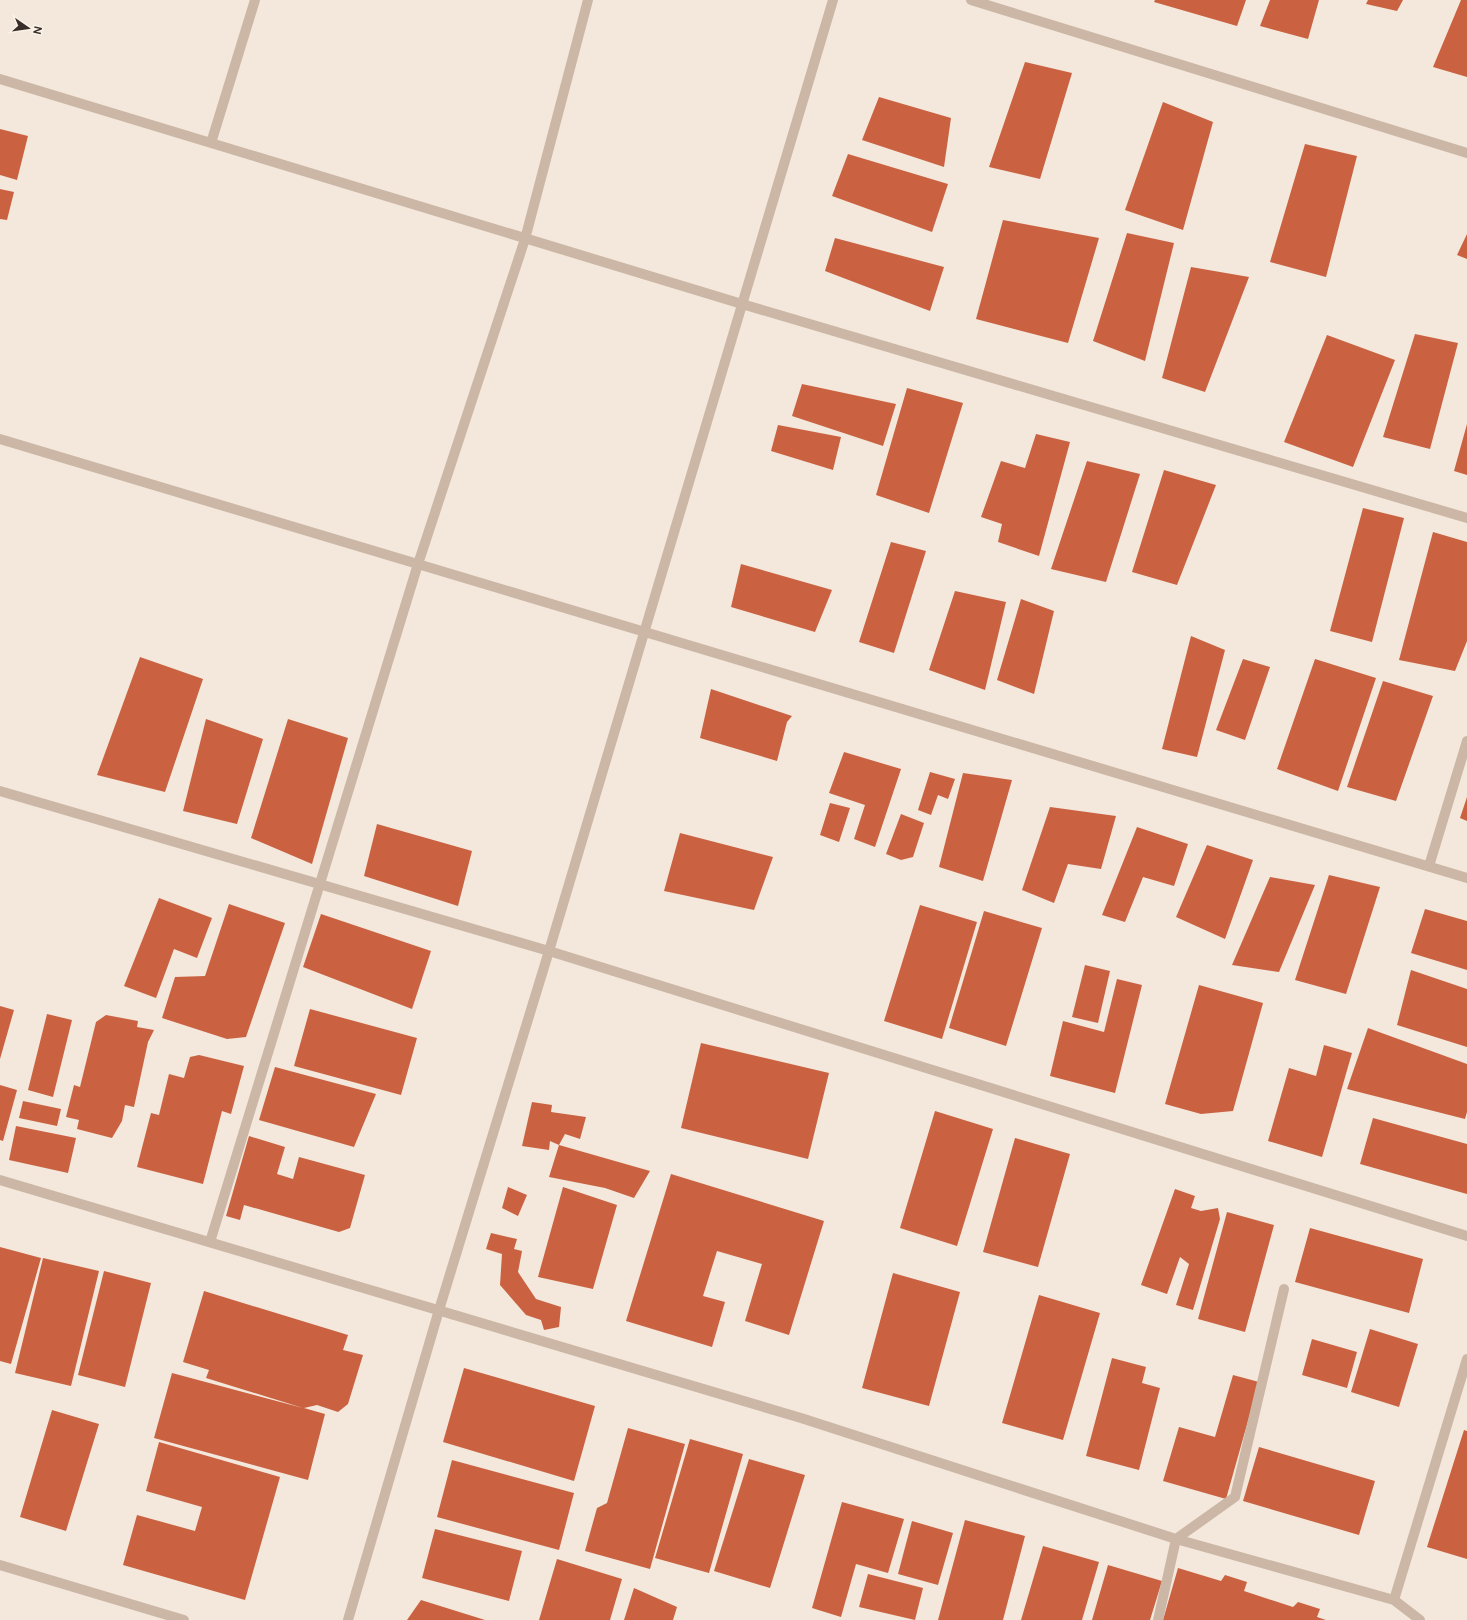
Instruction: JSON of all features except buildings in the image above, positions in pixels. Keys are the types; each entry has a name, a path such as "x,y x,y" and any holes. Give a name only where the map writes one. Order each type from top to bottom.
{"street":[{"path":"211,143 255,0"},
{"path":"210,1242 418,564 525,238 588,0"},
{"path":"348,1620 439,1310 549,951 643,632 833,0"},
{"path":"971,0 1467,153"},
{"path":"0,79 742,304 1467,518"},
{"path":"0,439 1467,878"},
{"path":"1429,866 1467,741"},
{"path":"0,791 549,951 1467,1236"},
{"path":"0,1180 800,1418 1176,1539 1394,1600 1420,1620"},
{"path":"1158,1620 1176,1539 1235,1498 1284,1289"},
{"path":"1394,1600 1467,1359"},
{"path":"0,1565 184,1620"}]}
